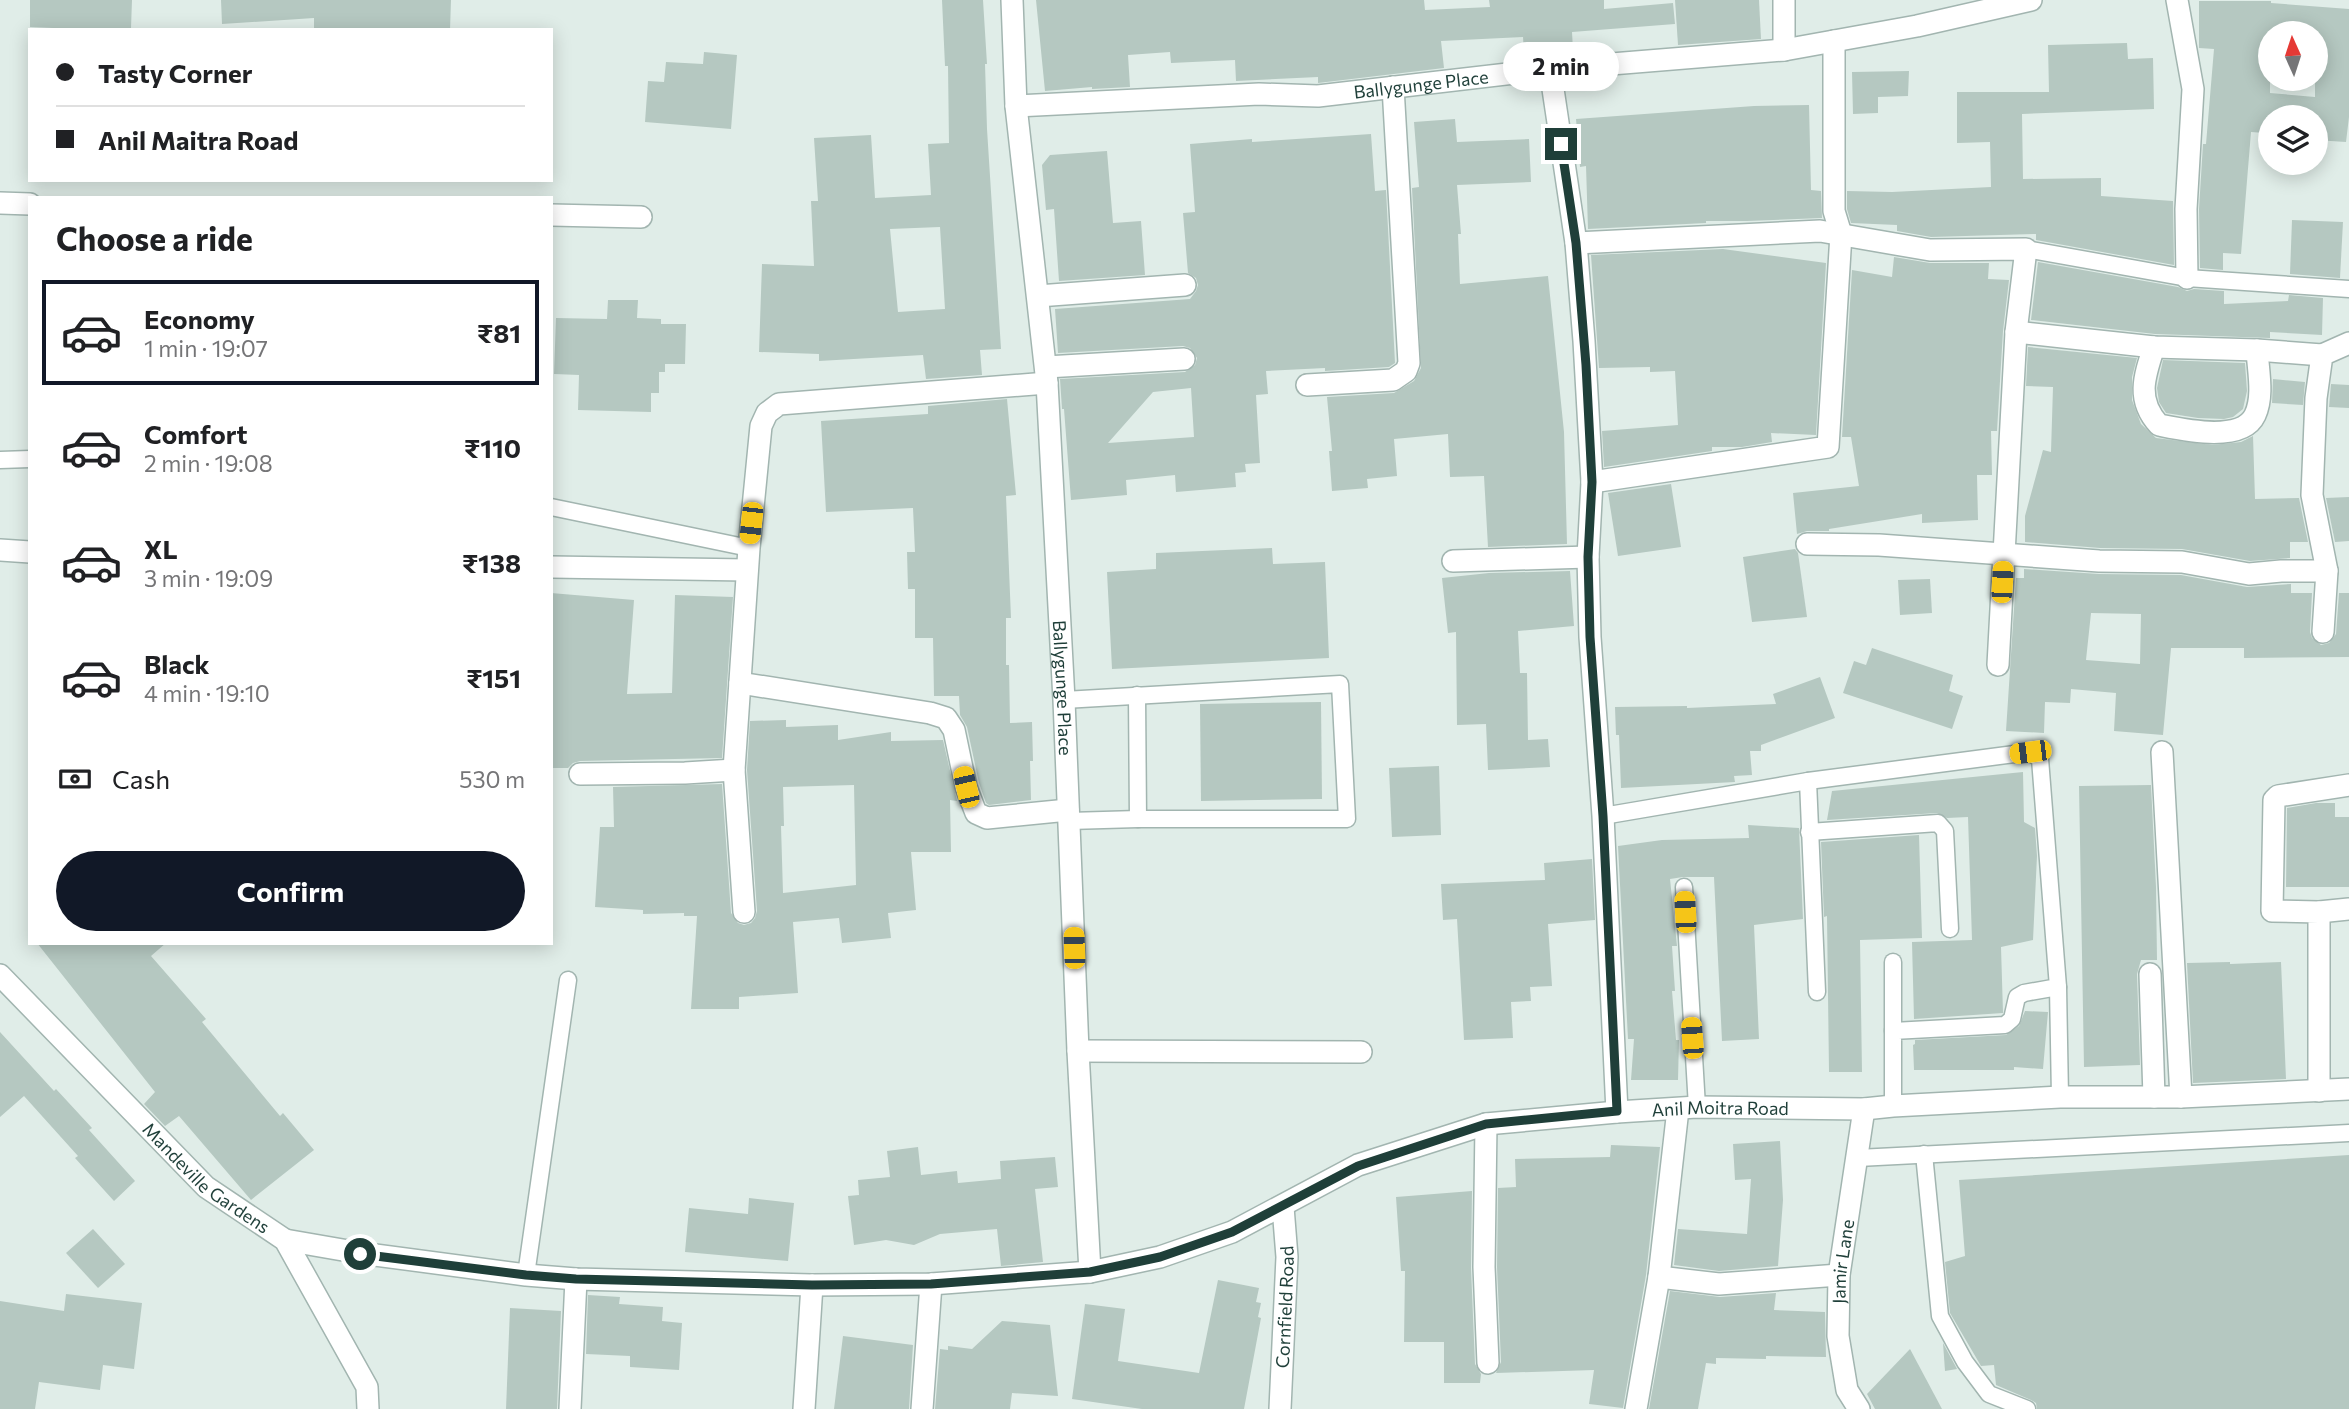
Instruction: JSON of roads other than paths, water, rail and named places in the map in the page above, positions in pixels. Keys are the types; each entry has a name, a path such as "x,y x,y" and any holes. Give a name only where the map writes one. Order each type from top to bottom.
{"street":[{"name":"Ballygunge Place","path":"1013,0 1016,106 1047,375 1090,1272"},
{"path":"1784,0 1784,50"},
{"path":"2177,0 2193,89 2186,209 2187,278"},
{"name":"Ballygunge Place","path":"1016,106 1259,94 1318,96 1550,69 1784,50 2023,1"},
{"path":"1592,482 1828,447 1841,234 1834,211 1834,41"},
{"path":"1550,69 1576,243 1592,482 1588,557 1590,637 1603,816 1617,1111"},
{"path":"1307,385 1393,380 1406,371 1409,363 1392,87"},
{"path":"0,203 28,204"},
{"path":"553,215 641,217"},
{"path":"1576,243 1820,231 1930,250 2026,249 2016,332 1998,665"},
{"path":"1038,296 1185,285"},
{"path":"2016,332 2154,347 2322,355 2349,344"},
{"path":"2154,347 2146,372 2144,393 2149,413 2160,425 2214,432 2234,431 2249,424 2256,412 2260,389 2257,350"},
{"path":"2322,355 2316,398 2312,495 2326,571 2323,632"},
{"path":"744,912 734,770 749,548 761,426 767,413 779,404 1184,359"},
{"path":"1807,544 1879,545 2098,561 2182,562 2249,574 2326,571"},
{"path":"0,550 28,552"},
{"path":"1453,561 1588,557"},
{"path":"553,567 747,570"},
{"path":"740,683 946,718 954,730 966,787 976,813 987,818 1068,816"},
{"path":"2161,752 2181,1097"},
{"path":"580,774 734,770"},
{"path":"2349,785 2278,796 2274,800 2272,911 2319,912 2349,909"},
{"path":"2319,912 2319,1091"},
{"path":"2150,974 2154,1097"},
{"name":"Mandeville Gardens","path":"0,975 206,1187 285,1240 368,1387 368,1409"},
{"path":"1078,1051 1362,1052"},
{"name":"Anil Moitra Road","path":"285,1240 360,1254 576,1279 812,1285 931,1284 1090,1272 1160,1257 1232,1232 1358,1166 1486,1124 1617,1111 1687,1108 1864,1109 2060,1097 2181,1097 2349,1089"},
{"path":"1636,1409 1687,1108"},
{"name":"Jamir Lane","path":"1859,1409 1847,1390 1838,1336 1839,1275 1864,1109"},
{"path":"1486,1124 1484,1267 1488,1363"},
{"name":"Cornfield Road","path":"1280,1409 1287,1257 1283,1207"},
{"path":"1658,1277 1719,1284 1839,1275"},
{"path":"570,1409 576,1279"},
{"path":"922,1409 931,1284"},
{"path":"804,1409 812,1285"}],"lane":[{"path":"2026,249 2187,278 2349,289"},
{"path":"0,460 28,459"},
{"path":"553,507 749,548"},
{"path":"1064,700 1340,684 1347,819 1068,816"},
{"path":"1137,695 1138,818"},
{"path":"1603,816 1808,780 2030,752 2040,759 2058,987 2060,1097"},
{"path":"1808,780 1817,992"},
{"path":"1809,832 1938,823 1945,831 1950,929"},
{"path":"1684,887 1687,1108"},
{"path":"1892,1106 1893,962"},
{"path":"526,1275 568,980"},
{"path":"1894,1031 2005,1025 2012,1020 2017,997 2024,993 2058,987"},
{"path":"1858,1158 2349,1133"},
{"path":"1924,1154 1940,1316 1965,1362 1989,1394 2027,1409"}]}
